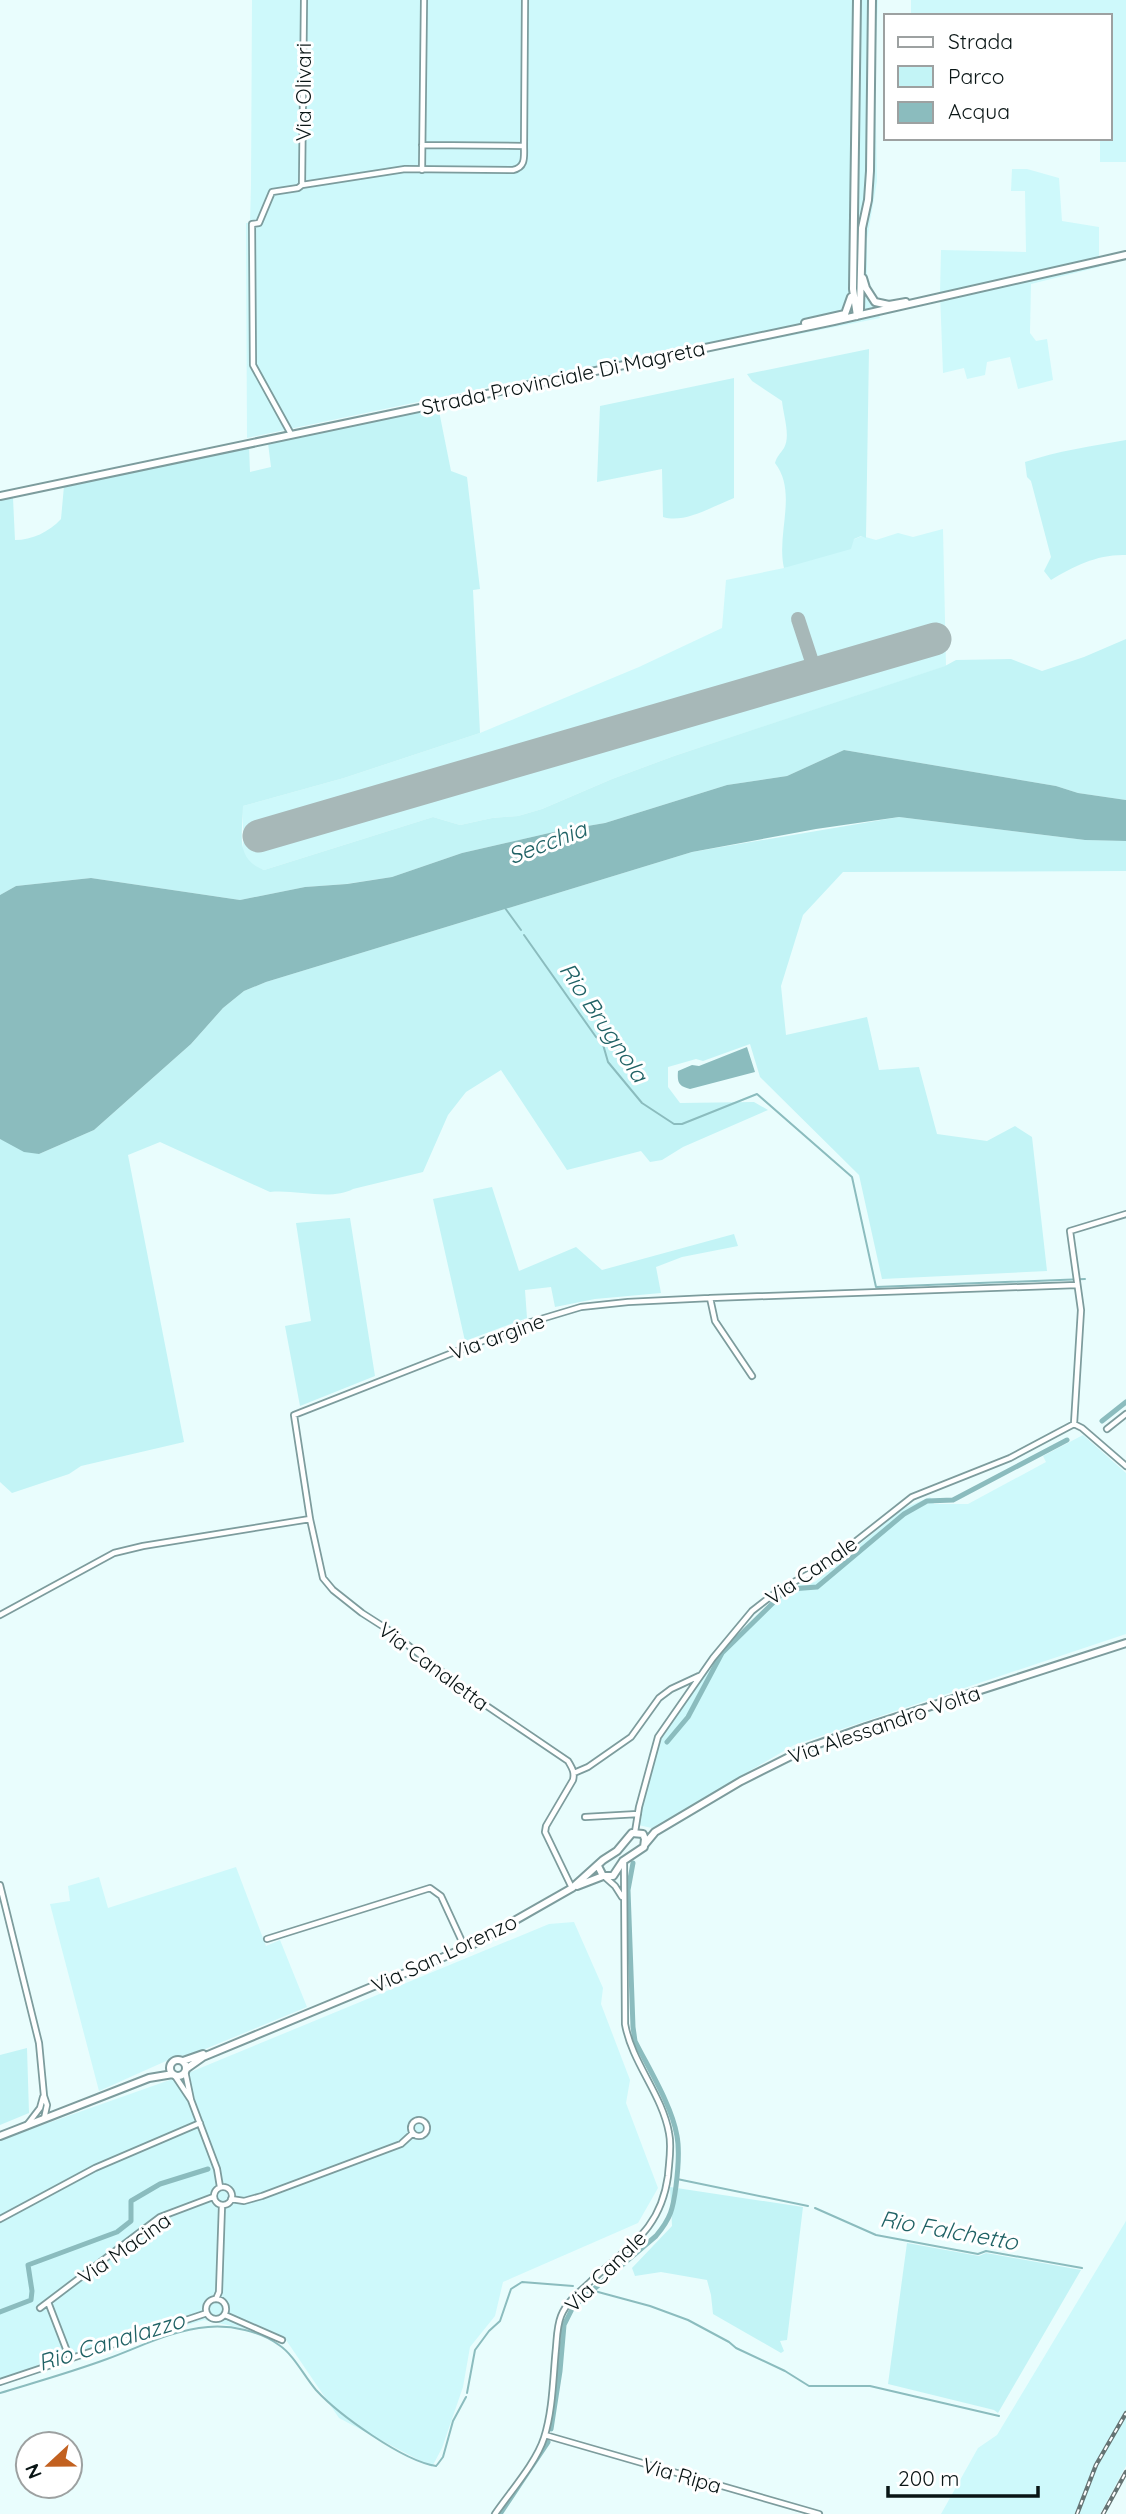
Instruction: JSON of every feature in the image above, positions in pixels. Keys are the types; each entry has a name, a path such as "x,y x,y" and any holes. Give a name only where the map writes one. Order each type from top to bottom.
{"main road":[{"path":"857,0 853,289 857,316"},
{"path":"857,316 862,228 870,171 872,0"},
{"path":"855,175 863,178 870,171"},
{"name":"Strada Provinciale Di Magreta","path":"0,496 928,301 1126,255"},
{"path":"861,272 866,288 875,302 890,305 918,299 928,301"},
{"path":"800,328 805,323 845,314 849,309 853,289"},
{"name":"Via Alessandro Volta","path":"656,1832 741,1781 807,1748 1126,1643"},
{"path":"572,1888 617,1851 629,1835 656,1832"},
{"path":"572,1888 613,1876 625,1858 641,1849 656,1832"},
{"path":"639,1833 645,1844"},
{"path":"598,1866 604,1877"},
{"name":"Via San Lorenzo","path":"186,2070 204,2057 465,1948 572,1888"},
{"name":"Via San Lorenzo","path":"183,2061 313,2011"},
{"path":"0,2136 149,2078 176,2059 183,2061 186,2070 180,2076 149,2078"},
{"path":"170,2065 174,2075"}],"street":[{"name":"Via Olivari","path":"302,185 304,0"},
{"path":"422,170 424,0"},
{"path":"291,434 253,365 252,224 259,223 272,192 302,185 388,171 517,169 523,163 524,146 525,0"},
{"path":"422,145 524,146"},
{"path":"1126,1214 1070,1231 1081,1320 1074,1424 1126,1466"},
{"name":"Via argine","path":"294,1415 531,1322 581,1307 628,1302 1077,1282"},
{"path":"710,1298 715,1321 751,1376"},
{"path":"1107,1429 1126,1413"},
{"name":"Via Canaletta","path":"294,1415 310,1519 323,1578 334,1590 478,1700 568,1760 574,1773"},
{"name":"Via Canale","path":"639,1833 638,1814 658,1737 726,1641 760,1604 779,1590 821,1568 900,1505 922,1492 1035,1446 1074,1424"},
{"path":"0,1615 114,1553 310,1519"},
{"path":"572,1888 545,1829 570,1786 574,1773 588,1768 631,1737 659,1698 671,1689 700,1676"},
{"path":"585,1817 638,1814"},
{"name":"Via Canale","path":"495,2514 536,2456 545,2435 562,2313 581,2290 652,2224 661,2207 666,2187 670,2147 667,2126 631,2047 625,2024 622,1870 625,1858"},
{"path":"604,1877 615,1886 622,1898"},
{"path":"0,1885 39,2043 47,2105 44,2120"},
{"path":"267,1940 430,1888 441,1896 465,1948"},
{"path":"186,2070 191,2100 217,2169 220,2186"},
{"path":"174,2075 191,2100"},
{"path":"24,2128 40,2108 44,2096"},
{"path":"47,2105 60,2113"},
{"path":"40,2108 44,2120"},
{"path":"0,2219 95,2168 200,2123"},
{"path":"231,2199 244,2201 262,2196 401,2144 413,2133"},
{"path":"220,2186 230,2190 231,2199 222,2205 213,2197 220,2186"},
{"name":"Via Macina","path":"40,2308 160,2217 213,2197"},
{"path":"208,2313 209,2303 216,2299 219,2292 222,2205"},
{"path":"216,2299 226,2305 225,2315"},
{"path":"48,2302 70,2359"},
{"path":"208,2313 214,2319 225,2315 282,2340"},
{"path":"0,2382 208,2313"},
{"name":"Via Ripa","path":"545,2435 819,2514"}],"shaded area":[{"path":"252,0 878,0 875,68 877,181 867,239 867,274 880,318 528,388 527,379 247,438 246,223 250,223"},
{"path":"911,0 1126,0 1126,162 1100,162 1100,140 1112,140 1112,14 911,14"},
{"path":"1012,169 1027,169 1059,178 1062,221 1099,227 1099,267 1031,284 1030,333 1036,341 1047,339 1053,380 1018,389 1010,357 987,362 985,375 967,379 964,368 943,373 940,293 941,250 1026,252 1025,191 1011,191"},
{"path":"943,529 946,666 674,756 518,816 460,825 433,817 264,870 252,866 243,853 243,806 344,778 480,733 639,667 722,628 726,580 784,568 862,536 876,540 898,533 913,537"},
{"path":"1083,1435 1126,1473 1126,1634 794,1745 652,1828 638,1825 658,1744 721,1651 779,1595 791,1587 815,1582 902,1509 930,1497 934,1504 968,1504 1046,1462 1043,1456"},
{"path":"236,1867 266,1946 280,1940 307,2007 193,2054 175,2057 99,2091 50,1904 70,1901 68,1886 99,1877 108,1908"},
{"path":"574,1922 603,1988 601,2004 630,2080 626,2103 658,2188 638,2223 503,2282 495,2316 470,2347 463,2387 442,2448 432,2467 339,2418 284,2337 204,2320 0,2382 0,2140 181,2076 549,1924"},
{"path":"1126,2221 1126,2466 1100,2514 941,2514 978,2448 997,2435"}],"green space":[{"path":"869,349 866,538 861,536 854,539 851,549 784,568 782,541 785,487 775,463 787,437 782,401 752,381 747,374"},
{"path":"734,378 734,498 690,516 672,519 663,517 662,469 597,482 600,406"},
{"path":"438,406 451,471 467,477 480,589 473,590 480,733 344,778 243,806 242,844 248,859 254,865 264,870 433,817 460,825 518,816 542,809 674,756 945,666 956,660 1011,659 1042,671 1126,639 1126,800 844,750 787,776 727,785 605,823 462,853 392,877 305,887 240,900 91,878 16,886 0,895 0,500 13,498 15,540 28,539 46,531 61,519 64,486 249,446 250,472 271,467 268,443"},
{"path":"1126,440 1126,555 1087,562 1051,580 1044,571 1051,557 1025,462"},
{"path":"899,817 1085,840 1126,841 1126,871 843,872 803,915 781,986 786,1035 867,1017 879,1070 919,1067 937,1134 987,1141 1015,1126 1032,1137 1047,1271 882,1279 859,1175 760,1077 750,1044 703,1061 696,1059 668,1067 668,1087 680,1103 754,1102 768,1110 683,1147 662,1160 650,1162 641,1151 567,1170 501,1070 466,1092 448,1115 423,1172 344,1192 270,1192 160,1142 128,1155 184,1442 81,1466 69,1474 12,1493 0,1482 0,1139 39,1154 94,1130 191,1044 223,1008 244,991 266,982 692,852"},
{"path":"492,1187 519,1271 576,1247 602,1270 734,1234 738,1246 682,1257 656,1267 661,1293 595,1299 555,1307 551,1287 525,1290 527,1318 465,1341 433,1199"},
{"path":"350,1218 375,1376 300,1406 285,1326 311,1321 296,1223"},
{"path":"27,2048 29,2113 0,2125 0,2055"},
{"path":"670,2187 803,2207 787,2340 780,2341 784,2351 781,2353 713,2314 707,2280 661,2272 635,2276 632,2268 672,2226"},
{"path":"907,2243 979,2256 986,2253 1081,2270 998,2413 888,2384"}],"water":[{"name":"Secchia","path":"844,750 1126,800 1126,841 1085,840 899,817 692,852 244,991 223,1008 191,1044 94,1130 39,1154 24,1152 0,1139 0,895 16,886 91,878 240,900 305,887 392,877 462,853 605,823 727,785 787,776"},
{"path":"747,1047 755,1072 690,1089 680,1083 678,1071 692,1065 699,1066"}],"waterway":[{"name":"Rio Brugnola","path":"505,908 521,930"},
{"name":"Rio Brugnola","path":"524,935 596,1037 602,1041 608,1062 642,1103 674,1124 682,1124 757,1094 852,1177 876,1287 1085,1279"},
{"path":"1102,1421 1126,1402"},
{"path":"667,1742 688,1717 722,1653 782,1594 791,1589 817,1587 904,1514 927,1501 953,1500 1067,1440"},
{"path":"551,2429 564,2325 573,2307 656,2236 668,2218 675,2194 679,2155 674,2124 635,2041 633,2027 628,1890 633,1863"},
{"path":"0,2312 31,2300 28,2265 117,2232 131,2221 131,2201 160,2184 208,2169"},
{"name":"Rio Falchetto","path":"677,2179 808,2206"},
{"name":"Rio Falchetto","path":"815,2208 876,2235 978,2254 986,2251 1082,2268"},
{"path":"467,2393 475,2350 500,2321 511,2289 522,2282 573,2286"},
{"path":"587,2289 650,2306 688,2320 809,2386 870,2386 999,2416"},
{"name":"Rio Canalazzo","path":"0,2393 182,2332 208,2327 236,2328 263,2336 284,2349 326,2400 372,2436 407,2456 436,2466"},
{"path":"437,2465 443,2457 453,2421 466,2397"},
{"path":"500,2514 548,2442"}],"taxiway":[{"path":"798,619 816,674"}],"runway":[{"path":"259,836 935,639"}],"railway":[{"path":"1077,2514 1096,2465 1126,2413"},
{"path":"1103,2514 1126,2472"}]}
